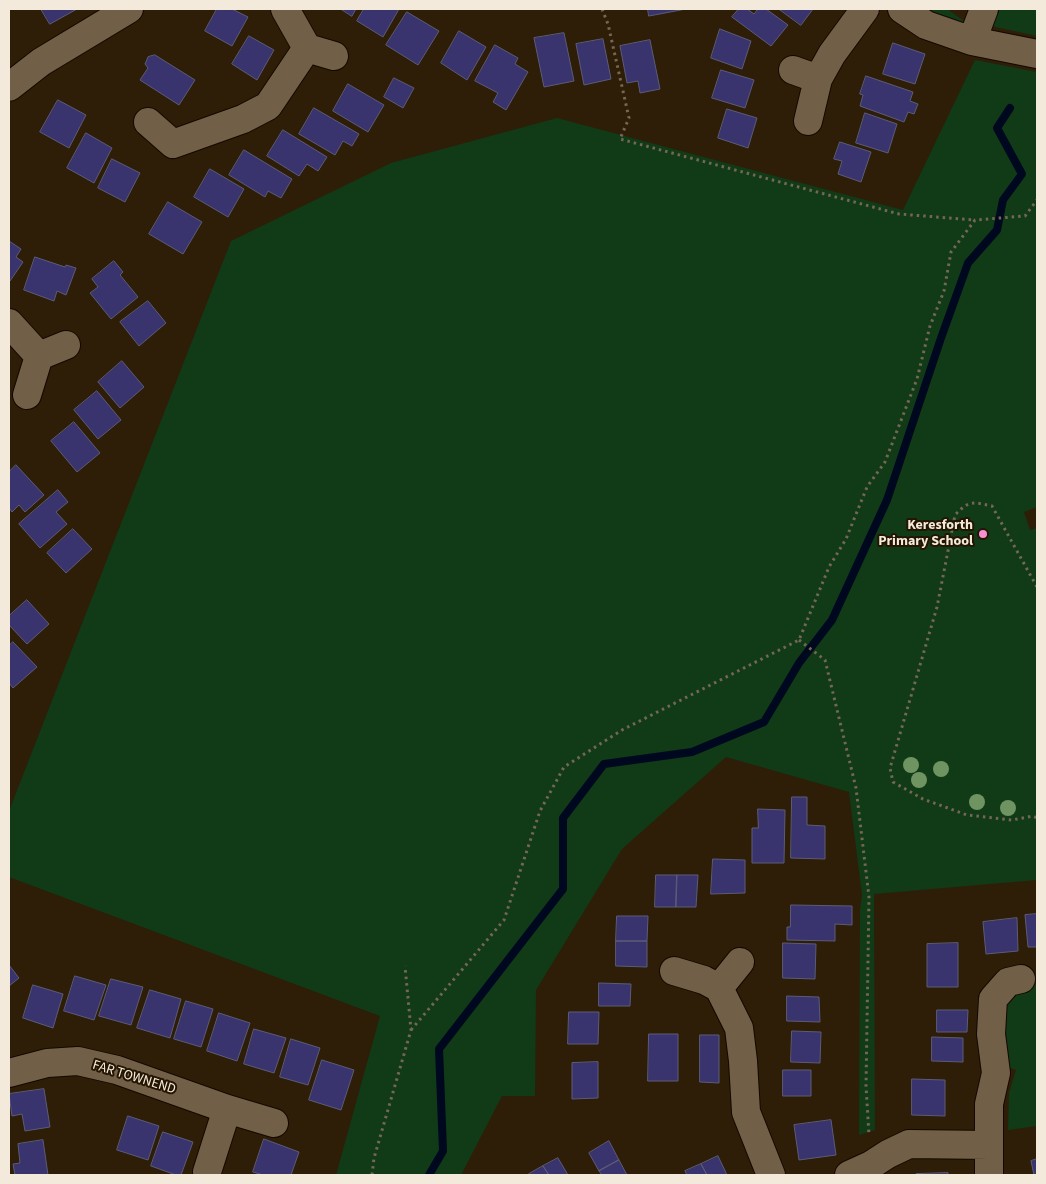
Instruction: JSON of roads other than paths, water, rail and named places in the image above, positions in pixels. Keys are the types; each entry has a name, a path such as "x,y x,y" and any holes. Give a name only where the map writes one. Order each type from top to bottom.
{"street":[{"path":"9,87 41,62 129,9"},
{"path":"285,9 307,48 334,56"},
{"path":"808,121 805,74 832,54 865,9"},
{"path":"902,9 926,25 972,41 1037,54"},
{"path":"972,41 984,9"},
{"path":"148,122 169,151 243,119 268,106 307,48"},
{"path":"9,323 39,356"},
{"path":"39,356 66,345"},
{"path":"28,395 39,356"},
{"path":"719,988 740,962"},
{"path":"674,971 704,980 719,988 739,1028 746,1112 771,1175"},
{"path":"989,1175 989,1104 996,1073 991,1034 993,999 1008,982 1021,979"},
{"name":"FAR TOWNEND","path":"9,1073 46,1063 78,1061 116,1070 227,1109 274,1123"},
{"path":"207,1172 227,1109"},
{"path":"860,1170 909,1144 989,1145"}],"waterway":[{"path":"429,1175 443,1151 439,1049 563,889 563,818 604,764 692,752 764,722 799,663 832,620 887,500 968,263 997,230 1003,200 1022,174 997,128 1010,108"}],"place":[{"name":"Keresforth Primary School","path":"983,534"}]}
